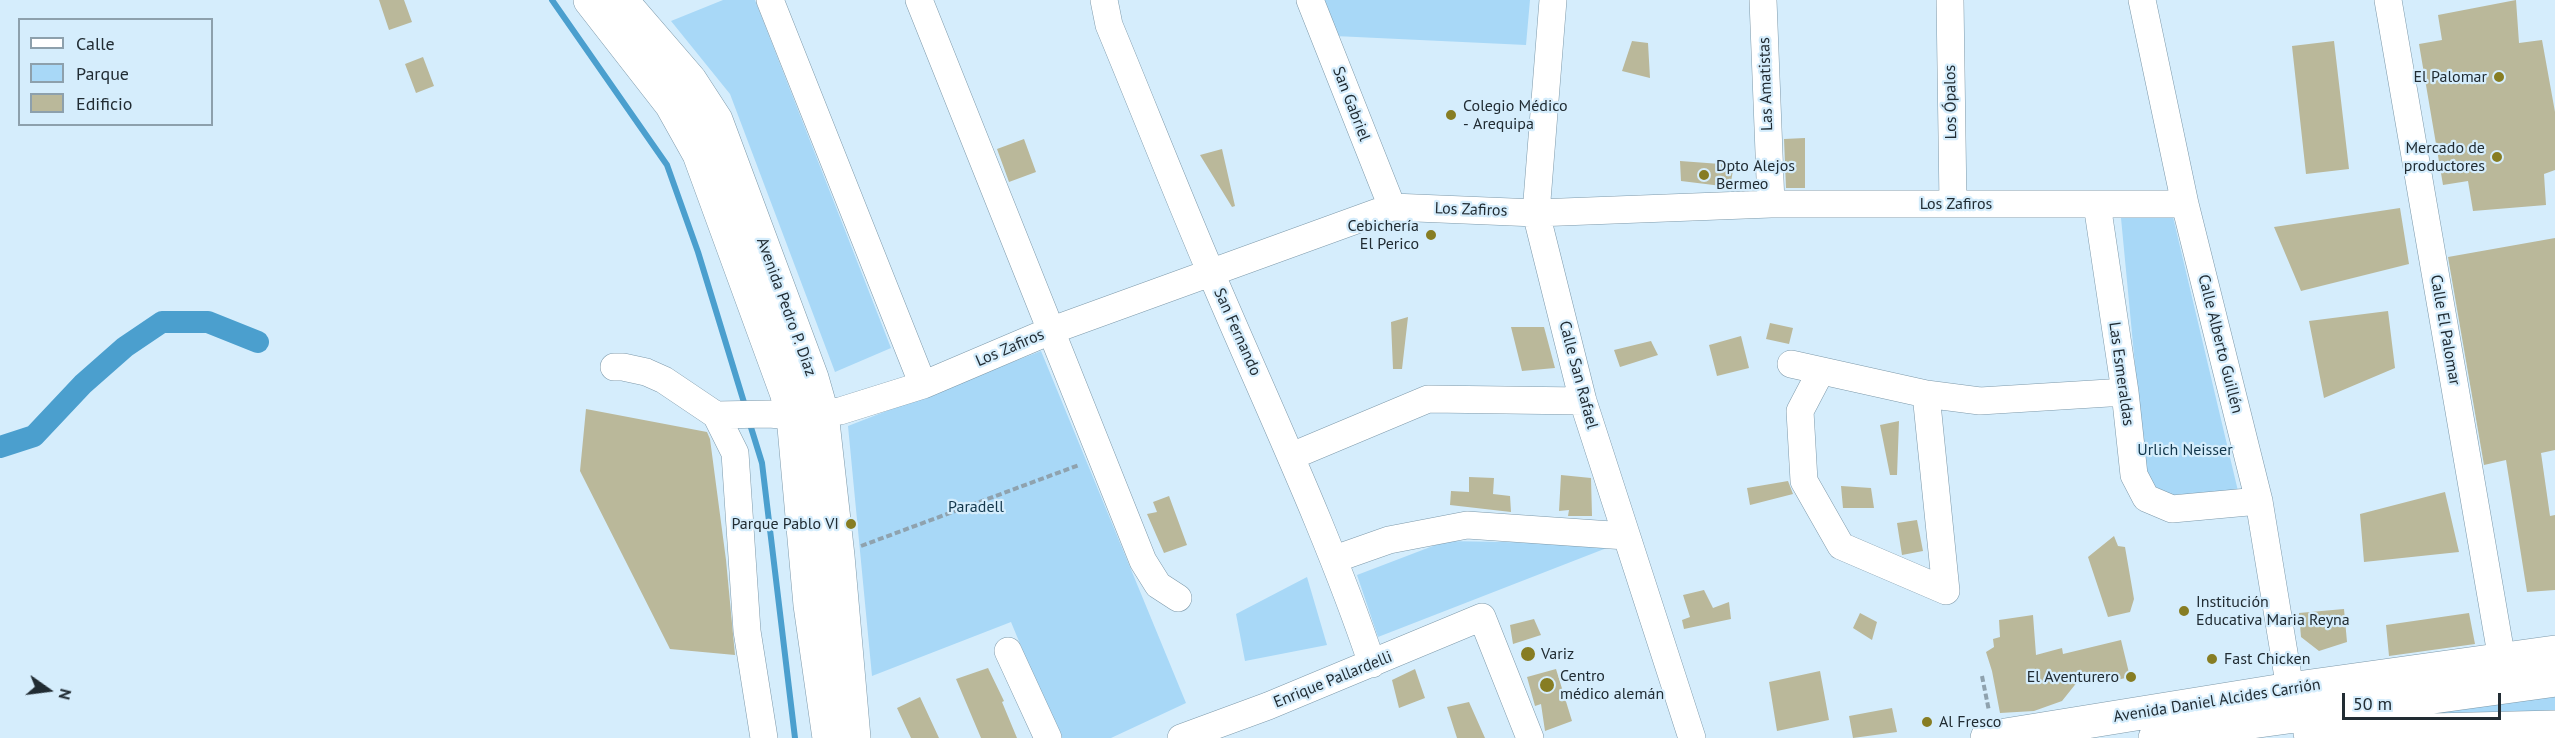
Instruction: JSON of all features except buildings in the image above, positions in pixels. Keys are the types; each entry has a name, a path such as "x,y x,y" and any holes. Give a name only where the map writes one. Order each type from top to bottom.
{"main road":[{"name":"Avenida Pedro P. Díaz","path":"590,0 671,104 699,154 795,414 838,556 847,652"},
{"name":"Avenida Pedro P. Díaz","path":"621,0 690,80 716,120 813,378 795,414 810,605"},
{"path":"810,605 812,738"},
{"path":"810,605 829,738"},
{"path":"847,652 854,738"},
{"path":"847,652 871,738"},
{"name":"Avenida Daniel Alcides Carrión","path":"1991,737 2290,689 2514,672 2555,652"},
{"path":"2087,738 2250,709 2355,697 2514,672 2555,668"},
{"path":"2155,738 2514,672 2555,680"},
{"path":"2255,738 2321,732 2555,727"}],"street":[{"path":"770,0 923,385"},
{"path":"919,0 1143,561 1158,585 1178,598"},
{"name":"San Fernando","path":"1104,0 1108,25 1211,273 1335,559 1372,664"},
{"name":"San Gabriel","path":"1310,0 1392,207"},
{"name":"Calle San Rafael","path":"1553,0 1536,213 1583,401 1692,738"},
{"name":"Las Amatistas","path":"1763,0 1771,204"},
{"name":"Los Ópalos","path":"1950,0 1953,204"},
{"name":"Calle Alberto Guillén","path":"2142,0 2185,204 2259,501 2290,689"},
{"name":"Calle El Palomar","path":"2388,0 2514,672"},
{"name":"Los Zafiros","path":"727,415 840,411 923,385 1050,331 1392,207 1536,213 1771,204 2185,204"},
{"name":"Las Esmeraldas","path":"2097,204 2125,392 2134,475 2146,498 2172,509 2259,501"},
{"path":"1791,364 1926,394 1980,401 2125,392"},
{"path":"614,367 646,372 727,415 735,453 747,631 764,738"},
{"path":"1821,371 1800,411 1804,480 1809,490 1841,546 1946,591 1926,394"},
{"path":"1292,456 1428,399 1583,401"},
{"path":"1335,559 1389,540 1467,525 1626,536"},
{"name":"Enrique Pallardelli","path":"1181,738 1372,664 1482,617 1530,738"},
{"path":"1008,651 1048,738"}],"path":[{"path":"838,556 1102,457"},
{"path":"1982,676 1991,737"}],"green space":[{"path":"723,0 755,0 891,348 835,372 730,94 671,21"},
{"path":"1323,0 1530,0 1526,45 1335,36"},
{"name":"Urlich Neisser","path":"2173,217 2238,491 2172,495 2154,486 2145,470 2121,218"},
{"name":"Paradell","path":"1041,351 1186,703 1111,738 1059,738 1011,622 872,676 848,426"},
{"path":"1446,541 1617,544 1378,637 1357,575"},
{"path":"1307,577 1327,645 1245,661 1236,614"},
{"path":"2555,687 2555,716 2297,723"}],"waterway":[{"path":"552,0 667,165 698,252 746,409"},
{"path":"0,447 34,436 83,384 125,347 162,322 208,322 258,342"},
{"path":"749,421 762,463 795,738"}],"place":[{"name":"El Palomar","path":"2499,77"},
{"name":"Colegio Médico - Arequipa","path":"1451,115"},
{"name":"Mercado de productores","path":"2497,157"},
{"name":"Dpto Alejos Bermeo","path":"1704,175"},
{"name":"Cebichería El Perico","path":"1431,235"},
{"name":"Parque Pablo VI","path":"851,524"},
{"name":"Institución Educativa Maria Reyna","path":"2184,611"},
{"name":"Variz","path":"1528,654"},
{"name":"Fast Chicken","path":"2212,659"},
{"name":"El Aventurero","path":"2131,677"},
{"name":"Centro médico alemán","path":"1547,685"},
{"name":"Al Fresco","path":"1927,722"}]}
